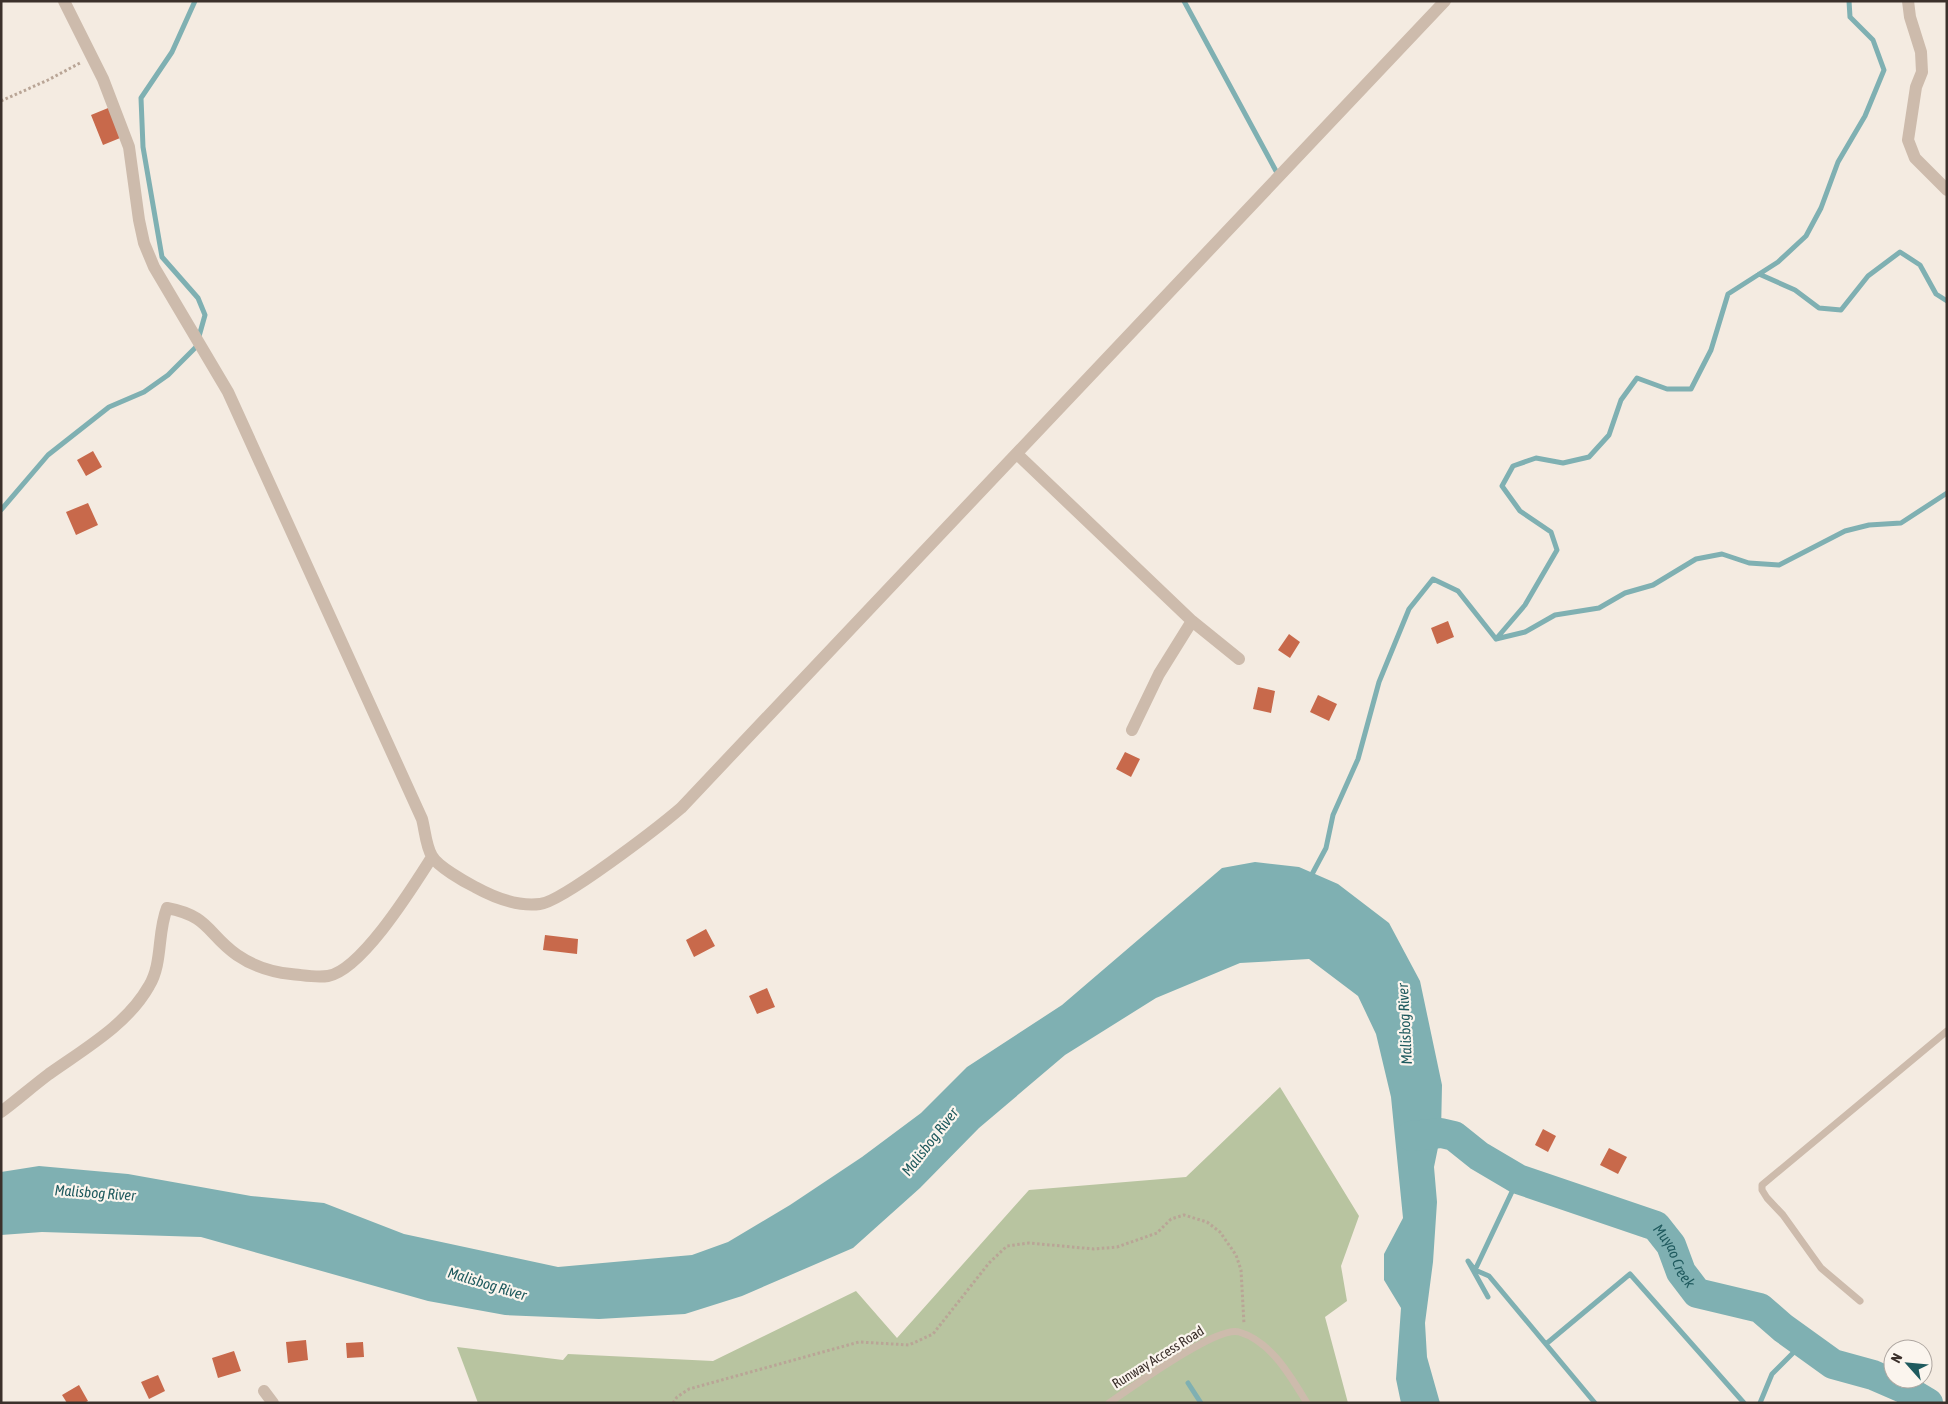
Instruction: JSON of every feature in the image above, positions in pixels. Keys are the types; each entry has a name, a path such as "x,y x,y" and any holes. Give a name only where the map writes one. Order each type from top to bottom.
{"street":[{"path":"64,1 92,57 130,147 139,220 144,243 154,267 228,392 422,819 432,857 463,880 508,902 542,904 565,894 681,808 1445,1"},
{"path":"1908,1 1910,17 1921,52 1922,72 1916,87 1908,140 1915,158 1947,190"},
{"path":"1018,454 1192,621 1239,659"},
{"path":"1132,730 1159,674 1192,621"},
{"path":"1,1112 48,1075 93,1044 126,1016 150,986 159,953 161,924 167,908 187,912 200,920 235,954 248,962 276,972 330,976 351,963 371,944 432,857"},
{"path":"264,1391 273,1403"}],"lane":[{"path":"1860,1301 1821,1268 1783,1215 1766,1198 1762,1186 1947,1031"},
{"name":"Runway Access Road","path":"1109,1403 1194,1347 1220,1334 1238,1331 1245,1334"},
{"path":"1245,1334 1273,1355 1308,1403"}],"path":[{"path":"1,101 48,80 92,57"},
{"path":"674,1403 677,1397 689,1389 753,1373 842,1346 859,1342 909,1345 920,1341 933,1334 989,1263 1007,1246 1030,1243 1094,1249 1117,1247 1157,1233 1171,1219 1184,1215 1207,1222 1220,1232 1236,1255 1241,1270 1245,1334"}],"green space":[{"path":"1280,1087 1359,1216 1341,1266 1347,1301 1325,1317 1348,1403 478,1403 457,1347 563,1360 568,1354 713,1361 856,1291 897,1338 1029,1190 1186,1177"}],"water":[{"name":"Malisbog River","path":"1255,862 1299,867 1338,884 1389,923 1420,981 1442,1085 1441,1133 1434,1167 1437,1202 1433,1262 1425,1323 1427,1357 1440,1403 1401,1403 1396,1379 1401,1308 1384,1280 1384,1254 1403,1218 1391,1097 1376,1034 1358,996 1309,959 1240,963 1156,998 1065,1055 979,1128 920,1188 853,1248 742,1296 685,1314 599,1319 505,1315 428,1301 201,1237 42,1232 1,1235 1,1172 39,1166 128,1174 251,1196 324,1203 404,1234 558,1267 692,1255 728,1242 790,1205 862,1157 921,1113 967,1067 1062,1005 1222,868"}],"building":[{"path":"113,106 125,136 103,145 91,115"},
{"path":"93,451 102,467 86,476 77,460"},
{"path":"88,503 98,525 76,535 66,512"},
{"path":"1448,621 1454,637 1437,644 1431,628"},
{"path":"1289,634 1300,642 1290,658 1278,650"},
{"path":"1258,687 1275,691 1271,713 1253,709"},
{"path":"1318,695 1337,704 1329,721 1310,712"},
{"path":"1125,752 1140,759 1131,777 1116,769"},
{"path":"706,929 715,946 694,957 686,940"},
{"path":"545,935 578,939 577,954 543,950"},
{"path":"767,988 775,1007 757,1014 749,996"},
{"path":"1543,1129 1556,1136 1548,1152 1535,1145"},
{"path":"1609,1148 1627,1157 1618,1174 1600,1165"},
{"path":"306,1340 308,1360 288,1363 286,1342"},
{"path":"363,1342 364,1357 347,1358 346,1343"},
{"path":"234,1351 241,1371 218,1378 212,1358"},
{"path":"158,1375 165,1391 149,1399 141,1382"},
{"path":"79,1385 88,1401 84,1403 67,1403 62,1395"}],"waterway":[{"path":"1,510 48,455 109,407 144,392 168,375 196,347 205,315 198,298 162,257 143,147 141,98 172,52 195,1"},
{"path":"1184,1 1276,171"},
{"path":"1496,639 1525,605 1557,550 1551,532 1520,511 1502,486 1513,466 1536,458 1563,463 1589,457 1609,435 1621,400 1637,378 1667,389 1691,389 1711,350 1728,294 1778,262 1806,236 1821,208 1838,162 1865,116 1884,70 1873,40 1850,17 1849,1"},
{"path":"1759,274 1795,290 1819,308 1841,310 1868,276 1900,252 1920,265 1936,294 1947,301"},
{"path":"1310,878 1326,848 1333,815 1358,759 1379,682 1409,609 1433,579 1458,591 1496,639 1525,632 1555,615 1599,608 1625,593 1653,585 1696,559 1722,554 1749,563 1779,565 1845,531 1869,525 1901,523 1947,493"},
{"name":"Muyao Creek","path":"1411,1136 1441,1133 1454,1136 1479,1156 1518,1179 1656,1226 1671,1245 1681,1272 1697,1293 1760,1308 1783,1328 1833,1364 1873,1375 1903,1388 1928,1403"},
{"path":"1475,1270 1518,1179"},
{"path":"1488,1297 1468,1261 1475,1270 1489,1276 1595,1403"},
{"path":"1546,1344 1630,1274 1744,1403"},
{"path":"1760,1403 1772,1374 1803,1343"},
{"path":"1188,1383 1201,1403"}]}
